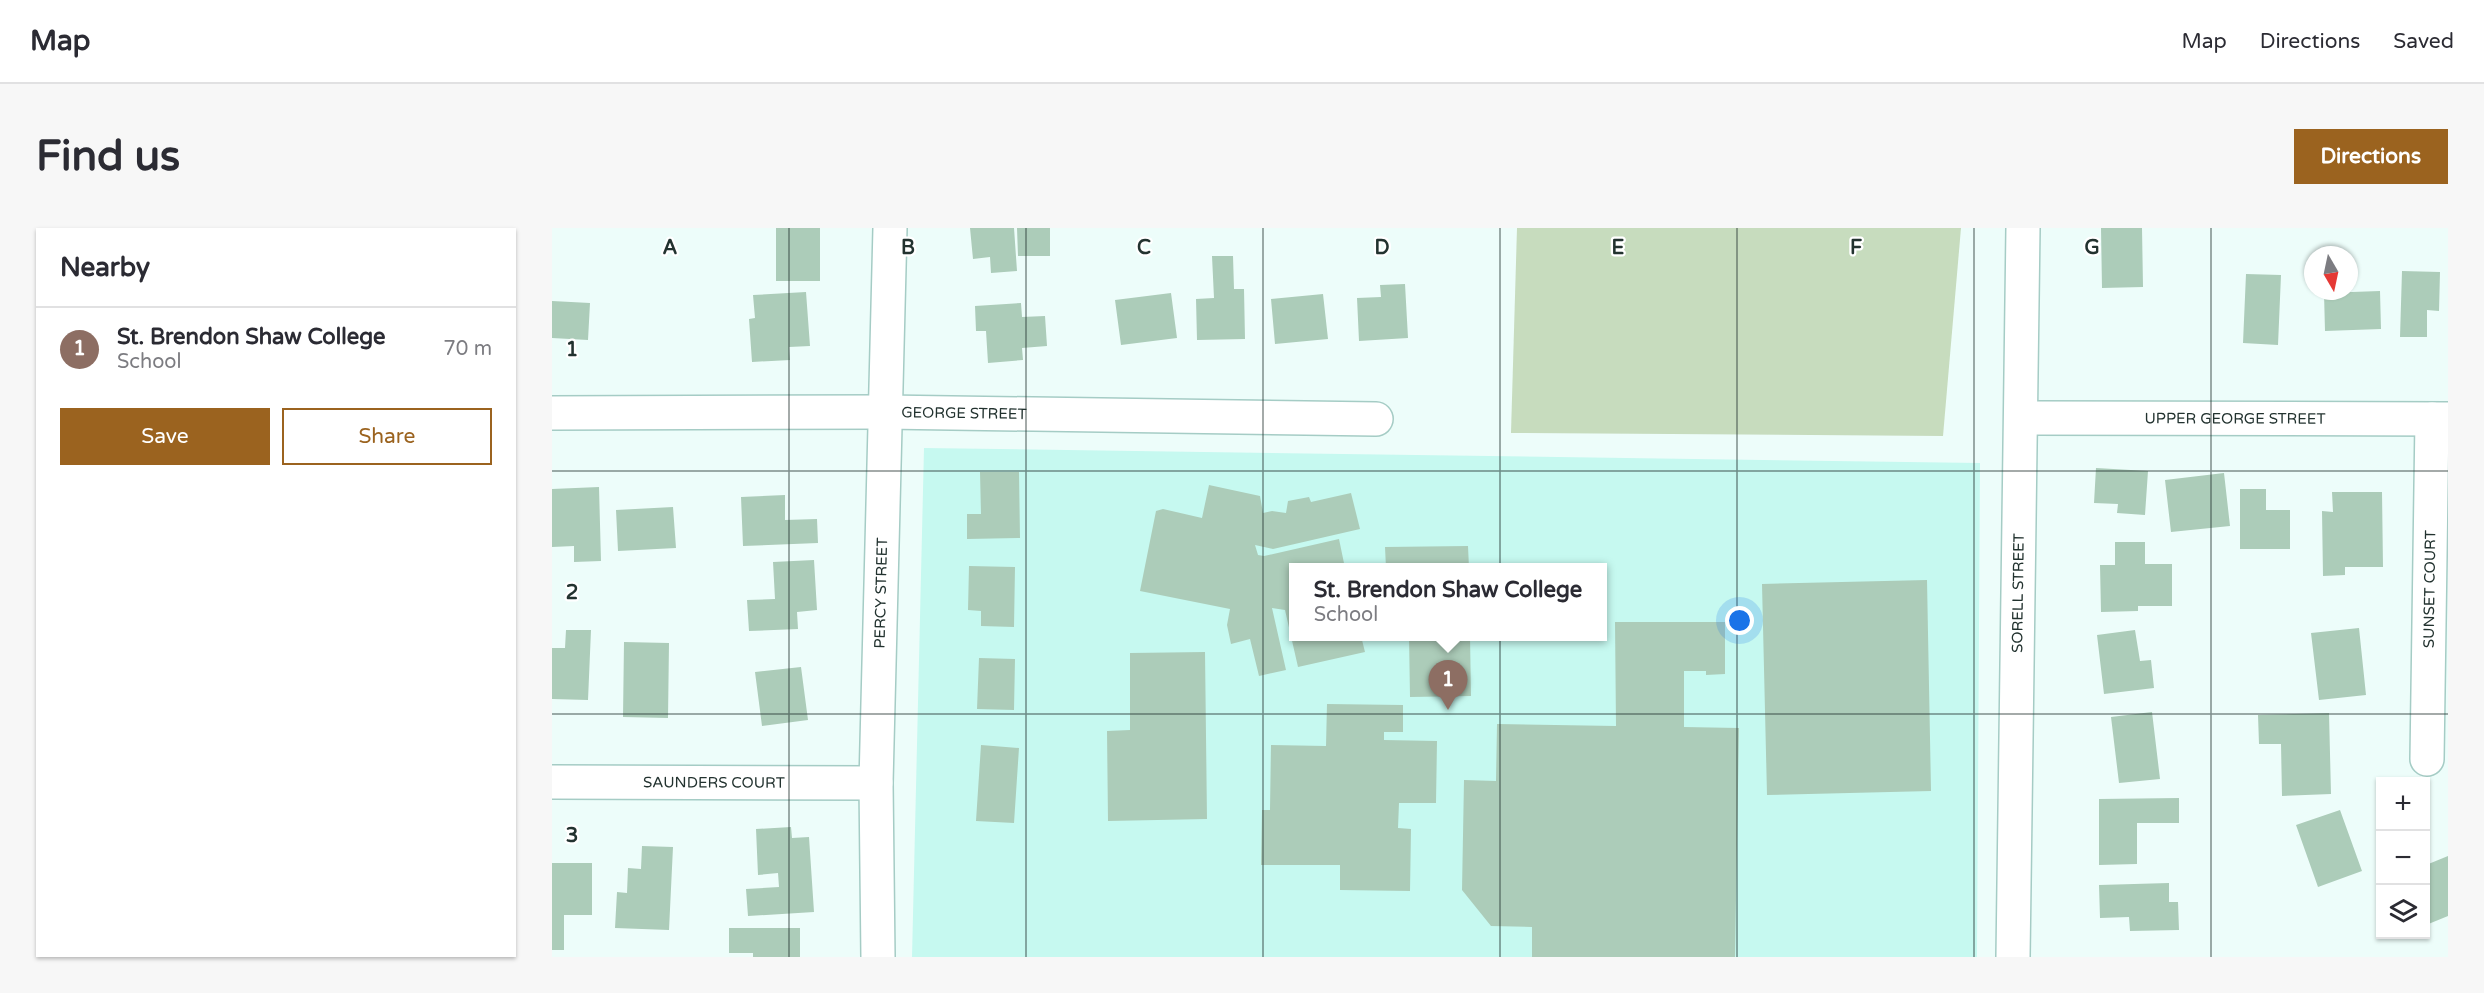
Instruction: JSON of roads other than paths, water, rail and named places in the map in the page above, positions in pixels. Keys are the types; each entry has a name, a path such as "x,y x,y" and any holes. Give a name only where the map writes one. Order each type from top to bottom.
{"street":[{"name":"PERCY STREET","path":"878,957 876,783 890,228"},
{"name":"SORELL STREET","path":"2013,957 2023,228"},
{"name":"GEORGE STREET","path":"552,413 885,412 1376,419"},
{"name":"UPPER GEORGE STREET","path":"2022,418 2440,419"},
{"name":"SUNSET COURT","path":"2427,759 2440,419"},
{"name":"SAUNDERS COURT","path":"552,782 876,783"}],"place":[{"name":"St. Brendon Shaw College","path":"1448,710"}]}
